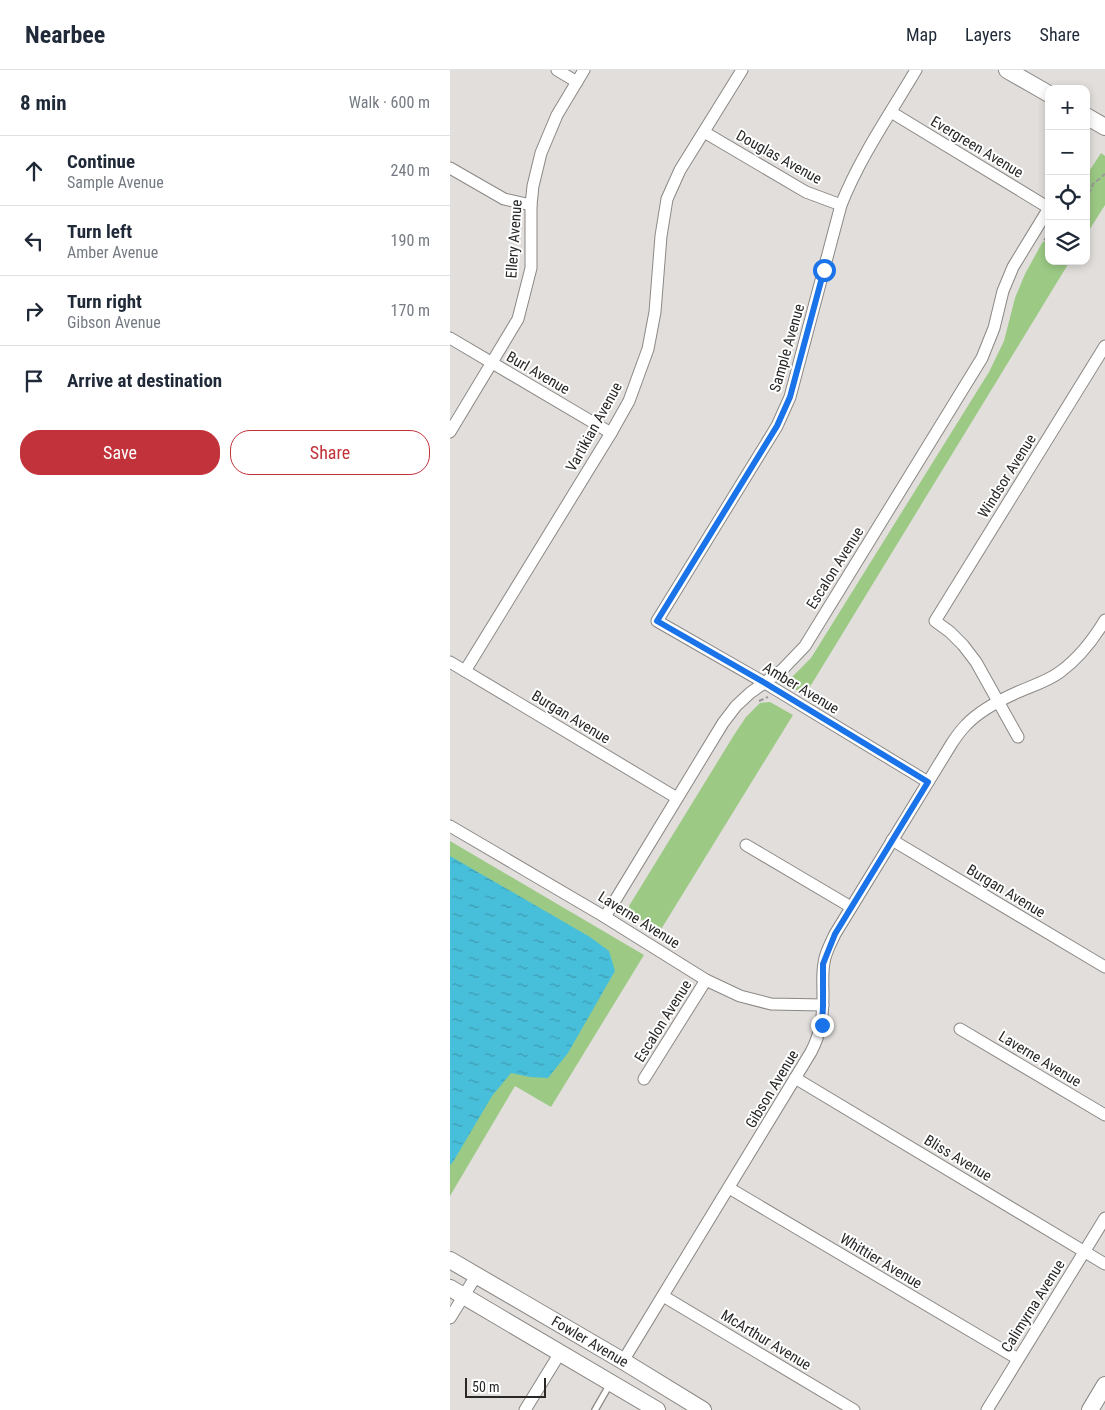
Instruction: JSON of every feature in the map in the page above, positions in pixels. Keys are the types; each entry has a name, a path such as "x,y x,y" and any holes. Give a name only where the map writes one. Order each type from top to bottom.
{"main road":[{"path":"1007,70 1045,92"},
{"path":"1090,118 1105,127"},
{"name":"Fowler Avenue","path":"450,1260 623,1361 696,1408"},
{"name":"Fowler Avenue","path":"457,1292 657,1410"},
{"path":"560,1353 581,1354 605,1367 612,1368 623,1361"},
{"path":"1090,1410 1105,1385"}],"street":[{"path":"557,70 577,82"},
{"name":"Ellery Avenue","path":"450,432 518,319 530,268 531,205 533,186 541,153 557,115 584,70"},
{"name":"Vartikian Avenue","path":"465,671 629,401 648,349 655,312 661,236 667,199 680,170 742,70"},
{"name":"Sample Avenue","path":"657,621 777,426 790,397 842,205 849,186 864,157 916,70"},
{"name":"Evergreen Avenue","path":"891,112 1045,206"},
{"name":"Douglas Avenue","path":"704,132 806,192 842,205"},
{"path":"450,168 504,199 531,205"},
{"name":"Escalon Avenue","path":"605,917 723,722 750,693 782,670 805,646 982,358 994,328 1003,291 1013,267 1045,215"},
{"name":"Burl Avenue","path":"450,338 611,433"},
{"name":"Windsor Avenue","path":"998,702 976,662 963,645 935,621 1105,346"},
{"name":"Gibson Avenue","path":"623,1361 818,1039 822,1025 823,964 835,934 952,743 966,725 981,712 1059,673 1079,657 1096,636 1105,620"},
{"name":"Amber Avenue","path":"657,621 765,683 928,782"},
{"name":"Burgan Avenue","path":"450,662 677,798"},
{"path":"998,702 1018,738"},
{"name":"Laverne Avenue","path":"450,826 605,917 706,980 740,996 771,1004 823,1006"},
{"name":"Burgan Avenue","path":"892,840 1105,967"},
{"path":"746,845 851,907"},
{"name":"Escalon Avenue","path":"644,1079 706,980"},
{"name":"Laverne Avenue","path":"960,1029 1105,1115"},
{"name":"Bliss Avenue","path":"795,1078 1105,1264"},
{"name":"Whittier Avenue","path":"729,1188 1018,1360"},
{"name":"Calimyrna Avenue","path":"987,1410 1105,1218"},
{"path":"450,1318 457,1292 476,1276"},
{"name":"McArthur Avenue","path":"663,1296 854,1410"},
{"path":"525,1410 560,1353"}],"lane":[{"path":"595,1410 611,1382"}],"path":[{"path":"1090,191 1093,184 1105,174"}],"green space":[{"path":"1101,153 1105,156 1105,205 1090,229 1090,175 1090,170"},
{"path":"1045,241 1045,265 1068,265 805,695 793,688 791,678 811,658 989,372 1004,341 1015,298 1025,274"},
{"path":"770,702 793,715 660,931 631,914 629,906 746,717 760,703"},
{"path":"450,841 644,955 551,1107 515,1086 450,1196"}],"water":[{"path":"450,856 590,937 609,951 615,971 568,1053 548,1078 511,1073 492,1096 450,1165"}],"route":[{"path":"822,1025 823,964 828,949 835,934 928,782 765,683 657,621 777,426 790,397 824,270"}]}
